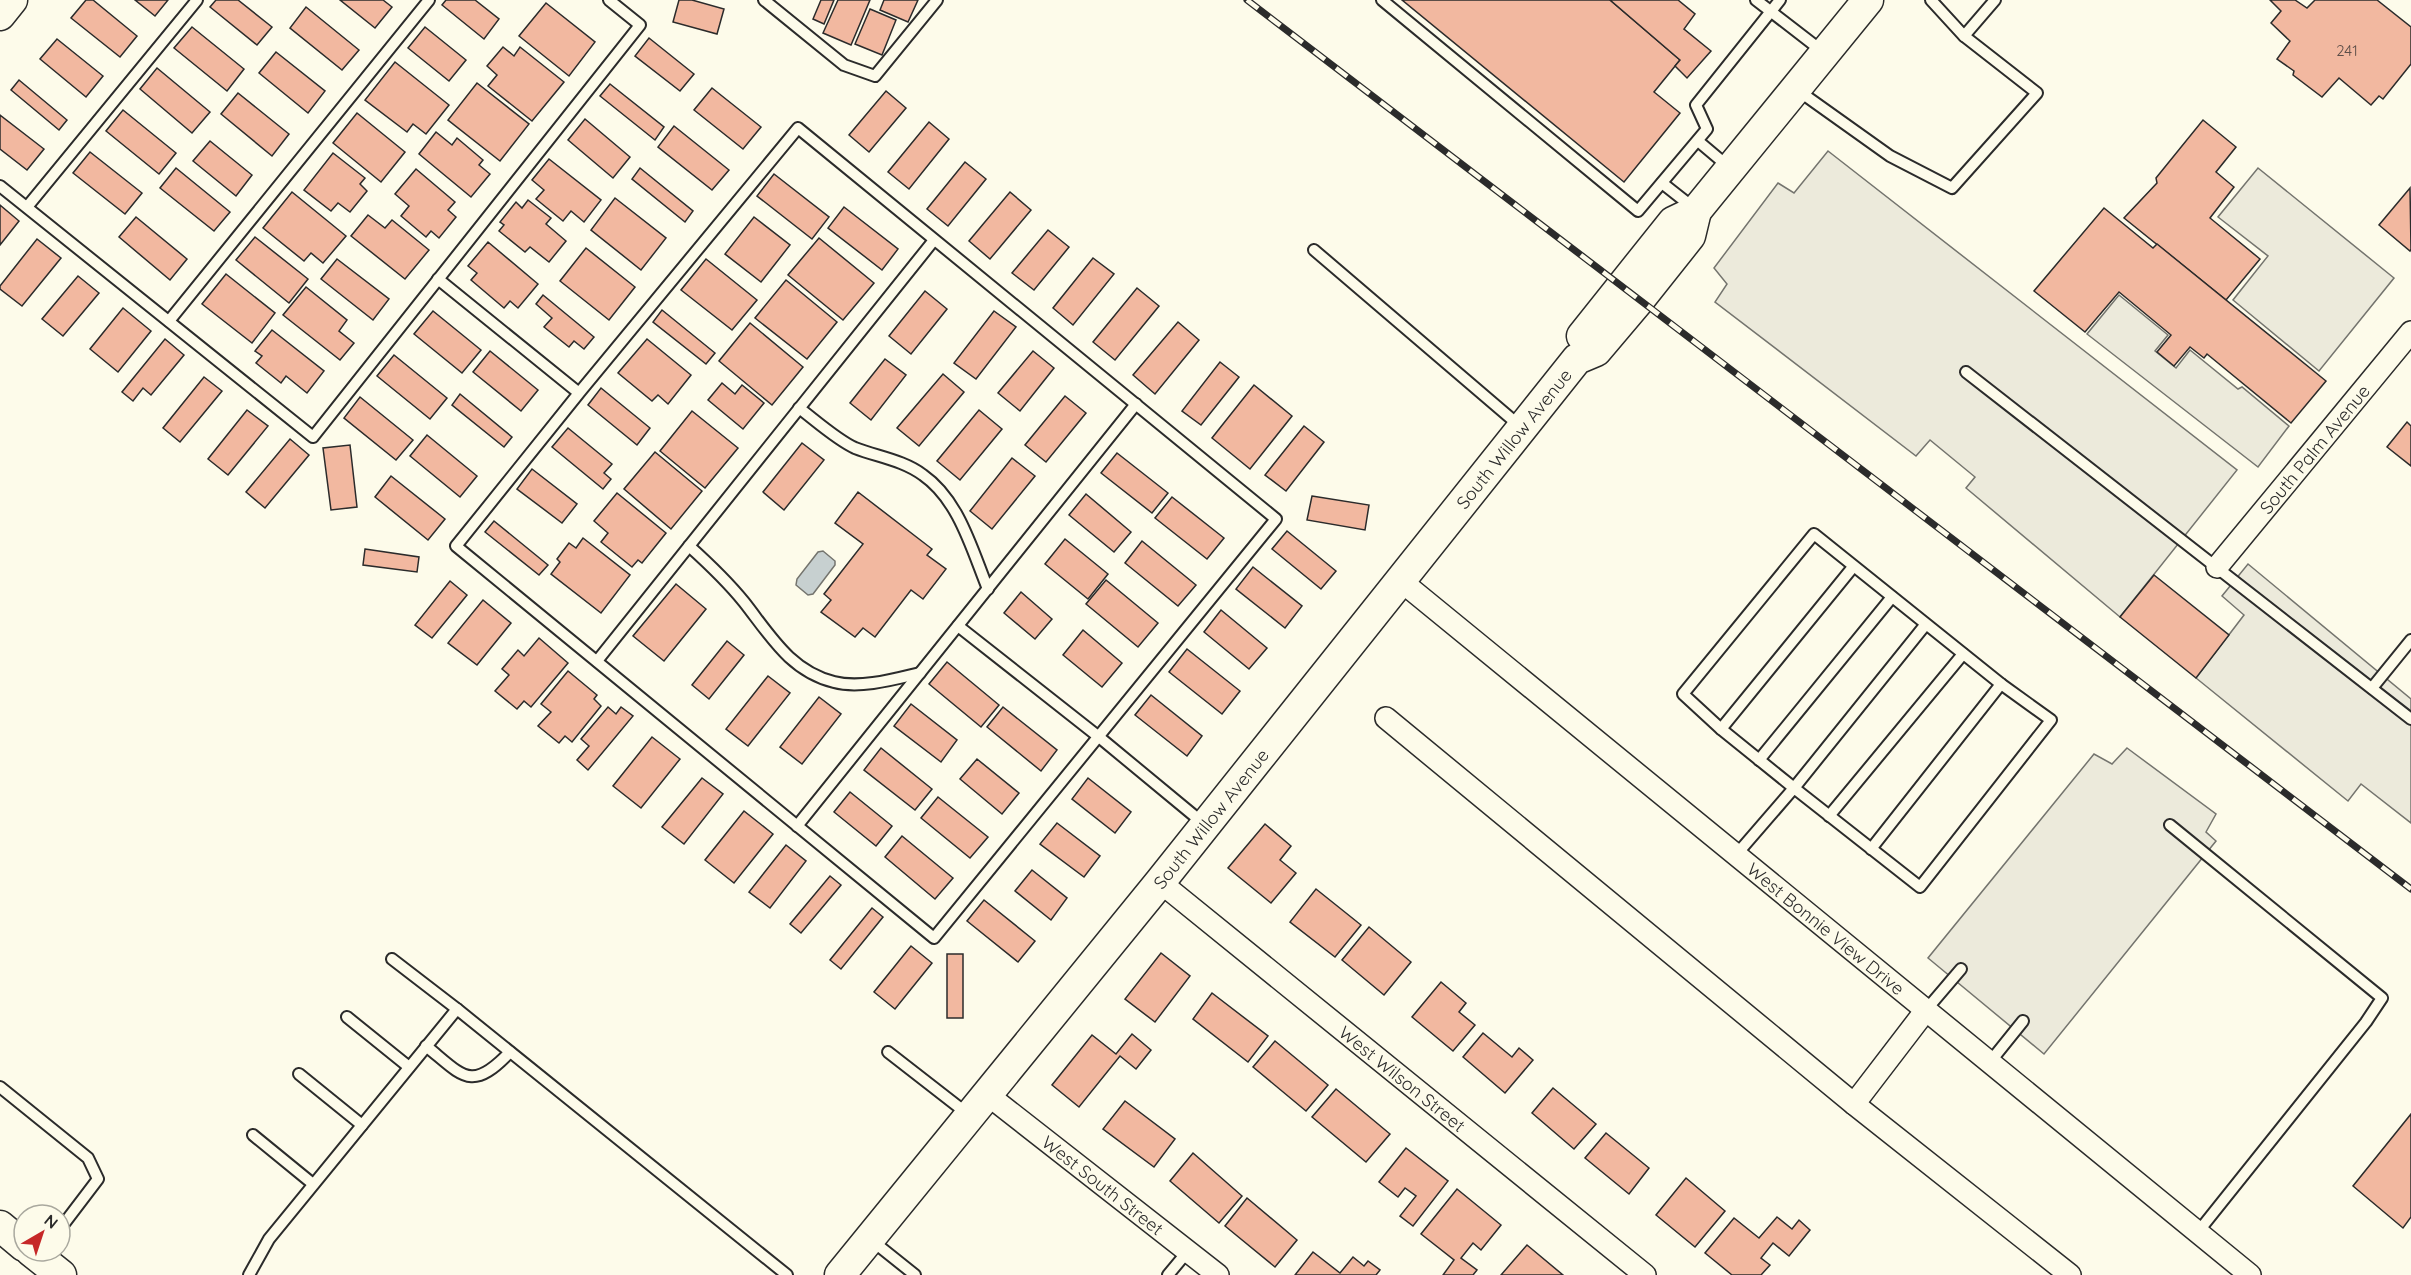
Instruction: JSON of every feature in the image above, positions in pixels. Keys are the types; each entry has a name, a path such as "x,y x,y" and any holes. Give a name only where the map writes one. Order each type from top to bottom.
{"street":[{"path":"0,15 12,0"},
{"name":"South Willow Avenue","path":"840,1275 1160,882 1577,359 1596,351 1640,299 1690,236 1696,211 1868,0"},
{"name":"South Palm Avenue","path":"2217,567 2411,332"},
{"name":"West Bonnie View Drive","path":"1401,581 2250,1275"},
{"path":"1386,718 1854,1104 2070,1275"},
{"name":"West Wilson Street","path":"1160,882 1645,1275"},
{"path":"1854,1104 1926,1010"},
{"name":"West South Street","path":"978,1105 1188,1251 1218,1275"}],"lane":[{"path":"27,207 197,0"},
{"path":"169,321 429,0"},
{"path":"0,186 313,437 640,25 609,0"},
{"path":"764,0 844,65 875,76 937,0"},
{"path":"1382,0 1638,211 1707,129 1696,105 1780,0"},
{"path":"1756,0 1825,53"},
{"path":"1796,89 1890,156 1952,188 2037,93 1964,36 1943,10 1931,0"},
{"path":"1964,36 1995,0"},
{"path":"798,128 934,240 1276,519 934,938 456,546 798,128"},
{"path":"1698,141 1731,168"},
{"path":"1662,183 1696,211"},
{"path":"597,661 934,240"},
{"path":"1314,250 1522,428"},
{"path":"438,279 579,393"},
{"path":"1966,372 2411,719"},
{"path":"797,826 1136,404"},
{"path":"799,408 853,447 895,460 923,475 947,499 966,535 988,589"},
{"path":"1814,534 1892,597 2001,684 2051,720 1920,887 1759,760 1683,694 1814,534"},
{"path":"689,546 718,572 776,646 800,668 835,683 881,683 921,672"},
{"path":"1721,729 1853,567"},
{"path":"1759,760 1892,597"},
{"path":"1736,855 1794,788 1926,624"},
{"path":"958,626 1099,737 1205,825"},
{"path":"2372,688 2411,640"},
{"path":"1829,816 1963,654"},
{"path":"1871,849 2001,684"},
{"path":"2170,825 2382,998 2366,1022 2198,1232"},
{"path":"392,959 787,1275"},
{"path":"1926,1010 1961,969"},
{"path":"249,1275 269,1239 457,1009"},
{"path":"347,1017 409,1067"},
{"path":"1990,1062 2023,1021"},
{"path":"426,1046 461,1074 471,1078 479,1077 510,1052"},
{"path":"888,1052 978,1105"},
{"path":"299,1074 362,1125"},
{"path":"0,1088 88,1158 98,1179 72,1213"},
{"path":"253,1135 313,1184"},
{"path":"870,1239 915,1275"},
{"path":"1168,1275 1188,1251"}],"shaded area":[{"path":"1828,151 2237,470 2120,617 1966,488 1975,477 1930,440 1916,456 1715,302 1727,284 1714,268 1778,183 1794,193"},
{"path":"2258,168 2394,278 2319,371 2233,300 2268,256 2218,217"},
{"path":"2119,295 2168,335 2155,351 2176,368 2190,350 2238,389 2242,387 2289,426 2258,467 2087,334"},
{"path":"823,551 835,561 835,565 813,594 808,595 796,585 797,579 818,552"},
{"path":"2248,564 2411,699 2411,823 2361,784 2348,801 2196,678 2244,615 2222,596"},
{"path":"2127,748 2216,814 2206,832 2216,841 2044,1054 1928,958 2094,754 2112,764"}],"building":[{"path":"86,0 93,0 137,36 120,57 71,18"},
{"path":"135,0 168,0 155,16"},
{"path":"216,0 238,0 272,27 257,45 210,7"},
{"path":"340,0 383,0 392,7 375,28"},
{"path":"446,0 475,0 499,19 484,39 442,5"},
{"path":"679,0 692,0 724,9 717,34 673,22"},
{"path":"821,0 834,0 824,24 813,19"},
{"path":"838,0 870,0 851,45 823,33"},
{"path":"884,0 918,0 908,22 880,10"},
{"path":"1402,0 1610,0 1680,60 1654,92 1680,113 1624,182"},
{"path":"1610,0 1678,0 1695,14 1684,29 1711,51 1687,78 1675,66 1680,60"},
{"path":"2270,0 2295,0 2307,8 2315,0 2377,0 2411,27 2411,64 2383,99 2379,96 2371,105 2339,78 2322,97 2293,75 2294,71 2277,59 2290,41 2271,23 2281,11"},
{"path":"546,3 595,42 569,76 519,36"},
{"path":"306,7 359,50 342,70 290,28"},
{"path":"870,9 896,20 882,55 855,44"},
{"path":"192,27 244,69 227,91 174,48"},
{"path":"425,27 466,60 449,81 408,48"},
{"path":"649,38 694,74 680,91 635,56"},
{"path":"57,39 103,76 86,97 40,59"},
{"path":"503,47 514,56 520,47 564,82 532,121 488,86 497,75 487,66"},
{"path":"276,52 325,91 308,113 259,73"},
{"path":"395,62 449,105 426,134 413,124 407,132 365,100"},
{"path":"157,68 210,112 192,133 140,89"},
{"path":"19,80 67,120 59,130 11,90"},
{"path":"477,83 529,124 500,161 448,120"},
{"path":"610,84 664,127 655,140 600,96"},
{"path":"712,88 761,127 743,149 694,110"},
{"path":"886,91 906,108 869,152 849,135"},
{"path":"238,93 289,134 272,156 221,114"},
{"path":"123,110 176,153 159,174 106,131"},
{"path":"357,113 405,152 381,182 333,143"},
{"path":"0,115 44,149 27,170 0,149"},
{"path":"585,119 630,157 613,178 568,140"},
{"path":"2203,120 2236,147 2216,172 2234,187 2210,218 2260,259 2226,300 2124,218 2157,183 2156,178"},
{"path":"929,122 949,139 909,189 888,172"},
{"path":"674,126 729,170 712,190 658,147"},
{"path":"436,132 452,145 457,138 483,160 479,165 490,174 471,197 419,154"},
{"path":"210,141 252,175 236,196 193,161"},
{"path":"90,152 142,193 125,214 73,173"},
{"path":"333,153 365,178 360,184 367,191 350,212 338,203 331,211 304,190"},
{"path":"549,159 601,200 584,222 571,211 563,221 536,199 544,190 532,180"},
{"path":"965,162 986,179 948,226 927,209"},
{"path":"176,168 230,212 214,231 160,188"},
{"path":"640,168 693,211 685,222 632,179"},
{"path":"416,169 455,202 448,210 456,217 439,238 431,231 426,237 401,216 409,206 395,194"},
{"path":"774,174 829,217 812,239 757,196"},
{"path":"2410,188 2411,249 2410,251 2379,225"},
{"path":"292,192 346,236 323,263 311,253 304,261 263,228"},
{"path":"1010,192 1031,210 990,259 969,241"},
{"path":"615,198 666,238 641,270 591,230"},
{"path":"528,200 551,218 546,224 566,241 549,262 530,247 525,252 499,231 504,225 500,222 516,202 522,208"},
{"path":"0,205 19,221 0,245"},
{"path":"844,207 898,249 882,270 828,228"},
{"path":"2104,208 2153,248 2157,244 2326,381 2291,423 2207,354 2204,358 2190,347 2174,366 2157,352 2171,335 2119,292 2085,332 2034,291"},
{"path":"368,215 385,228 392,220 429,250 405,279 351,236"},
{"path":"136,217 187,259 170,280 119,237"},
{"path":"754,217 790,245 761,282 725,254"},
{"path":"1048,230 1069,247 1034,290 1012,273"},
{"path":"255,237 308,279 289,303 236,260"},
{"path":"819,238 874,283 843,320 788,275"},
{"path":"37,239 61,258 22,306 0,289 0,286"},
{"path":"488,242 538,284 518,308 510,301 504,308 471,280 477,273 468,266"},
{"path":"586,248 635,287 609,320 560,281"},
{"path":"1093,258 1114,274 1073,325 1053,308"},
{"path":"337,259 389,299 373,320 321,279"},
{"path":"706,259 757,300 732,330 681,290"},
{"path":"226,274 275,313 252,343 202,304"},
{"path":"78,276 99,293 63,336 42,319"},
{"path":"786,280 837,322 807,359 755,318"},
{"path":"306,287 347,320 339,331 354,343 340,360 283,315"},
{"path":"1137,288 1159,306 1115,360 1093,342"},
{"path":"925,291 947,309 911,354 889,336"},
{"path":"543,295 594,337 584,349 574,341 569,347 544,327 552,318 536,304"},
{"path":"123,308 151,331 118,372 90,349"},
{"path":"662,310 715,353 706,364 653,322"},
{"path":"433,311 481,350 462,373 414,334"},
{"path":"994,311 1016,327 976,379 954,363"},
{"path":"1178,322 1199,340 1155,394 1133,375"},
{"path":"750,323 803,367 772,405 719,361"},
{"path":"272,330 324,371 307,393 286,376 281,383 256,363 262,356 255,351"},
{"path":"165,339 184,355 151,395 143,388 133,401 122,392"},
{"path":"647,339 691,375 668,404 658,395 652,401 618,373"},
{"path":"490,351 538,390 521,411 473,372"},
{"path":"1033,351 1054,368 1020,411 998,393"},
{"path":"394,355 447,398 430,419 377,376"},
{"path":"885,359 906,375 871,420 850,403"},
{"path":"1220,362 1239,377 1201,425 1182,411"},
{"path":"943,374 964,392 919,446 897,428"},
{"path":"204,377 222,391 180,442 163,428"},
{"path":"722,383 735,394 742,385 764,403 743,429 708,400"},
{"path":"1254,385 1292,416 1250,469 1212,438"},
{"path":"601,388 650,428 637,445 588,405"},
{"path":"460,394 512,437 504,447 452,405"},
{"path":"1065,396 1086,413 1046,462 1025,445"},
{"path":"360,397 413,440 396,460 344,418"},
{"path":"247,410 268,426 228,475 208,459"},
{"path":"979,410 1002,429 960,480 937,461"},
{"path":"692,411 738,448 705,488 660,451"},
{"path":"2407,422 2411,426 2411,466 2387,447"},
{"path":"1304,426 1324,442 1286,491 1265,475"},
{"path":"568,428 612,464 604,473 611,479 603,489 552,447"},
{"path":"427,435 477,476 460,497 410,456"},
{"path":"290,439 309,455 265,508 246,492"},
{"path":"802,443 824,460 784,510 763,492"},
{"path":"350,445 357,507 331,510 323,448"},
{"path":"655,452 702,491 671,529 624,489"},
{"path":"1117,453 1168,493 1152,513 1101,473"},
{"path":"1012,458 1035,476 992,529 970,511"},
{"path":"532,469 577,504 562,523 517,489"},
{"path":"391,476 445,519 428,540 375,497"},
{"path":"858,492 932,549 927,555 946,569 923,599 911,590 875,637 863,628 855,637 821,612 831,600 824,594 863,544 835,523"},
{"path":"617,493 666,533 642,563 638,560 632,567 601,542 608,533 594,521"},
{"path":"1086,494 1131,532 1114,552 1069,515"},
{"path":"1312,496 1369,505 1365,530 1307,520"},
{"path":"1172,497 1224,538 1207,559 1155,518"},
{"path":"494,521 548,565 539,575 485,532"},
{"path":"1287,531 1336,571 1321,589 1272,549"},
{"path":"583,538 630,575 601,613 551,574 560,562 557,559 569,543 576,548"},
{"path":"1065,539 1108,574 1088,599 1045,564"},
{"path":"1142,541 1196,585 1178,606 1125,563"},
{"path":"365,549 419,557 417,572 363,565"},
{"path":"1253,567 1302,606 1285,628 1236,589"},
{"path":"2154,575 2229,635 2196,678 2120,617"},
{"path":"1106,580 1158,623 1138,647 1086,604"},
{"path":"450,581 467,595 432,638 415,625"},
{"path":"676,584 706,609 664,661 633,636"},
{"path":"1021,592 1052,619 1035,639 1004,613"},
{"path":"483,600 511,623 477,665 448,643"},
{"path":"1221,610 1267,648 1249,669 1204,632"},
{"path":"1083,630 1122,663 1102,687 1063,655"},
{"path":"539,638 568,663 531,707 524,701 517,709 495,691 509,675 502,669 518,650 524,656"},
{"path":"727,641 744,655 709,699 692,685"},
{"path":"1187,649 1240,691 1222,714 1169,672"},
{"path":"947,662 999,705 981,727 929,684"},
{"path":"568,671 597,695 594,699 601,706 572,742 565,736 559,743 538,726 551,712 541,704"},
{"path":"768,676 790,693 748,746 726,729"},
{"path":"1151,695 1202,736 1187,756 1135,715"},
{"path":"819,697 841,714 802,764 780,747"},
{"path":"911,704 957,740 941,762 894,726"},
{"path":"608,707 616,714 621,707 633,716 588,770 577,760 589,746 581,739"},
{"path":"1003,707 1057,750 1041,771 987,727"},
{"path":"652,737 680,759 641,808 613,786"},
{"path":"881,748 932,789 915,810 864,770"},
{"path":"977,759 1019,793 1002,814 960,779"},
{"path":"702,778 723,794 684,844 662,827"},
{"path":"1088,778 1131,812 1115,833 1072,799"},
{"path":"850,792 892,826 876,846 834,812"},
{"path":"938,797 988,837 970,858 921,818"},
{"path":"744,811 773,834 734,883 705,860"},
{"path":"1057,823 1100,856 1084,877 1040,844"},
{"path":"1265,824 1291,846 1280,860 1296,873 1271,903 1228,868"},
{"path":"902,836 953,878 935,899 885,857"},
{"path":"786,845 806,861 770,908 749,892"},
{"path":"1032,870 1067,898 1051,920 1015,891"},
{"path":"830,876 841,885 801,933 790,924"},
{"path":"1316,889 1361,925 1335,957 1290,922"},
{"path":"984,900 1035,941 1018,962 967,921"},
{"path":"872,908 883,917 841,969 830,960"},
{"path":"1369,927 1411,962 1384,995 1342,960"},
{"path":"911,946 932,963 895,1009 874,992"},
{"path":"1161,953 1190,976 1155,1022 1125,999"},
{"path":"947,954 963,954 963,1018 947,1018"},
{"path":"1441,982 1466,1003 1459,1012 1475,1025 1453,1051 1412,1017"},
{"path":"1212,993 1268,1036 1248,1062 1193,1019"},
{"path":"1483,1033 1512,1057 1519,1048 1533,1060 1505,1093 1463,1057"},
{"path":"1132,1034 1151,1050 1136,1069 1120,1056 1079,1107 1052,1085 1092,1035 1116,1054"},
{"path":"1275,1041 1328,1085 1306,1111 1253,1067"},
{"path":"1553,1088 1596,1124 1574,1149 1532,1113"},
{"path":"1336,1089 1390,1134 1366,1162 1312,1117"},
{"path":"1125,1101 1175,1139 1154,1167 1103,1129"},
{"path":"2411,1114 2411,1217 2403,1228 2353,1186"},
{"path":"1606,1133 1649,1168 1629,1194 1585,1158"},
{"path":"1406,1148 1448,1181 1413,1226 1400,1216 1416,1196 1405,1188 1398,1197 1379,1182"},
{"path":"1193,1153 1242,1196 1219,1223 1170,1181"},
{"path":"1686,1178 1725,1211 1695,1247 1656,1215"},
{"path":"1457,1189 1501,1225 1481,1250 1473,1243 1461,1258 1477,1270 1473,1275 1443,1275 1454,1260 1421,1234"},
{"path":"1247,1198 1297,1240 1275,1267 1225,1226"},
{"path":"1777,1217 1792,1229 1799,1220 1810,1230 1789,1256 1773,1243 1761,1258 1770,1265 1761,1275 1732,1275 1705,1253 1734,1218 1759,1238"},
{"path":"1527,1245 1563,1275 1501,1275"},
{"path":"1313,1252 1340,1273 1353,1257 1364,1266 1368,1261 1380,1270 1376,1275 1295,1275"}],"railway":[{"path":"1247,0 2411,889"}]}
